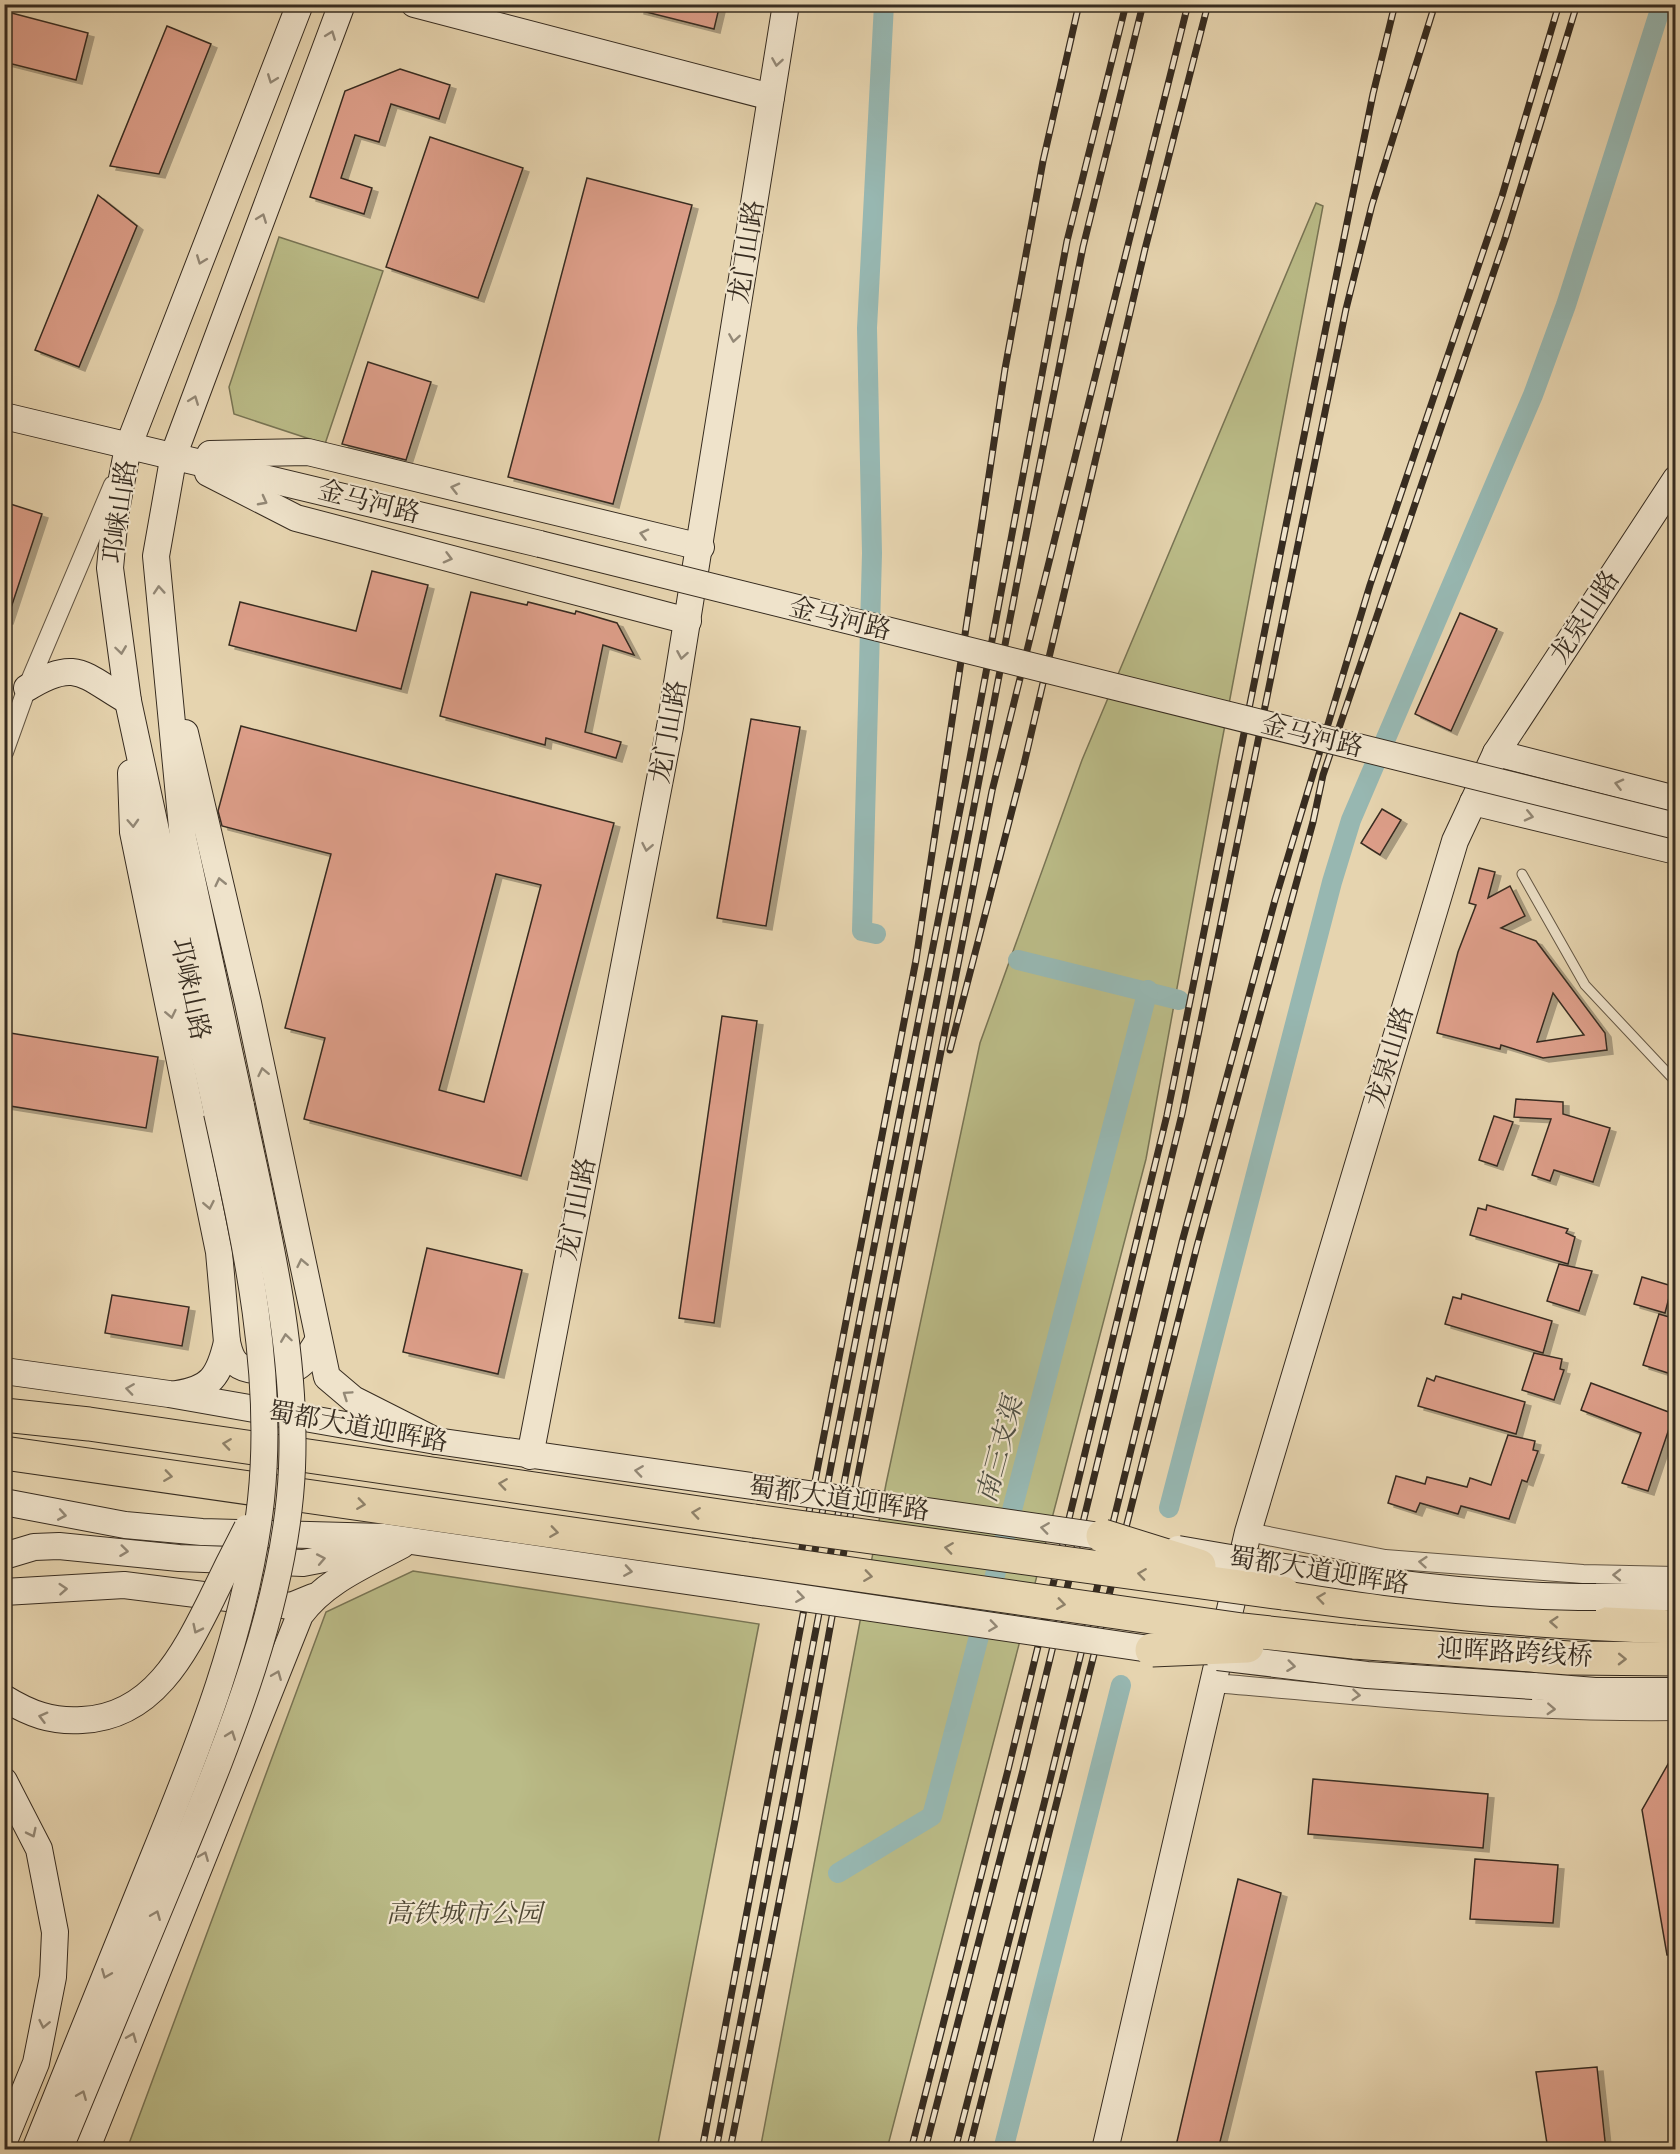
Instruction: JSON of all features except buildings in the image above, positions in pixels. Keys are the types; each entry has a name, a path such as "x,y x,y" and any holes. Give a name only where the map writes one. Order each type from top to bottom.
{"highway":[{"name":"蜀都大道迎晖路","path":"4,1415 89,1424 754,1521 1359,1604"},
{"path":"16,1461 110,1468 745,1574 1354,1642 1533,1686"},
{"path":"1103,1536 1283,1593"},
{"path":"1359,1604 1537,1597"},
{"name":"迎晖路跨线桥","path":"1359,1604 1587,1624 1676,1627"},
{"path":"1152,1650 1354,1642"},
{"name":"迎晖路跨线桥","path":"1354,1642 1569,1658 1676,1659"}],"street":[{"name":"邛崃山路","path":"35,2150 207,1724 244,1591 261,1501 263,1465 260,1336 246,1248 128,701 110,568 115,515 128,447 300,4"},
{"name":"邛崃山路","path":"59,2150 231,1734 271,1599 289,1504 292,1394 287,1339 241,1106 183,838 163,648 156,556 174,454 342,4"},
{"path":"414,4 771,97"},
{"name":"龙门山路","path":"530,1456 701,548 786,4"},
{"name":"金马河路","path":"4,416 128,447 174,454 1676,826"},
{"path":"4,752 27,688 128,447"},
{"path":"174,454 308,452 701,548"},
{"path":"174,454 296,518 688,621"},
{"name":"龙泉山路","path":"1105,2150 1248,1532 1455,841 1496,753 1676,479"},
{"path":"163,648 248,1003 327,1377 338,1389 353,1399 436,1442"},
{"path":"27,688 50,674 81,673 97,679 128,701 134,832 219,1252 226,1342 230,1356 238,1365 261,1371 283,1371 297,1367 308,1358 318,1341"},
{"path":"1496,753 1676,799"},
{"path":"1473,802 1676,851"},
{"path":"169,1395 198,1390 211,1380 221,1366 226,1342"},
{"name":"蜀都大道迎晖路","path":"4,1371 169,1395 436,1442 1103,1536 1312,1572 1425,1587 1537,1597 1676,1597"},
{"path":"4,1698 40,1718 63,1721 91,1720 113,1715 133,1706 153,1692 172,1670 192,1640 261,1501"},
{"path":"4,1502 125,1525 202,1532 384,1537 507,1553"},
{"path":"1248,1532 1385,1558 1583,1574 1676,1576"},
{"path":"4,1592 124,1585 291,1606 313,1597 334,1581 402,1545"},
{"path":"4,1556 34,1547 58,1546 179,1558 303,1563 402,1545 507,1553 745,1574 1152,1650 1367,1675 1595,1691 1676,1691"},
{"path":"86,2150 300,1615 313,1597"},
{"path":"1214,1683 1477,1705 1611,1712 1676,1711"},
{"path":"4,1781 39,1849 55,1932 53,1977 36,2063 4,2141"}],"lane":[{"path":"1522,874 1585,985 1676,1082"},
{"path":"4,1405 89,1424"}],"green space":[{"path":"1316,203 1323,206 1146,1159 887,2149 760,2150 886,1484 980,1043 1082,760"},
{"path":"279,237 383,271 325,444 234,414 229,387"},
{"name":"高铁城市公园","path":"413,1571 759,1624 657,2149 127,2149 326,1612"}],"waterway":[{"path":"876,934 862,931 872,553 867,328 884,4"},
{"path":"1169,1508 1332,882 1351,820 1533,395 1566,305 1658,16"},
{"path":"1018,960 1179,1000"},
{"name":"南三支渠","path":"838,1873 932,1816 1148,990"},
{"path":"1003,2150 1121,1685"}],"railway":[{"path":"793,1595 916,960 1005,369 1043,161 1079,4"},
{"path":"702,2150 834,1450 966,779 1067,241 1126,4"},
{"path":"716,2150 1083,247 1143,4"},
{"path":"730,2150 795,1821 855,1490 992,791 1188,4"},
{"path":"950,1050 1024,764 1145,249 1208,4"},
{"path":"911,2150 1008,1770 1167,1115 1373,94 1395,4"},
{"path":"925,2150 1023,1770 1182,1114 1346,309 1372,205 1435,4"},
{"path":"955,2150 1044,1804 1182,1242 1275,900 1370,585 1502,196 1559,4"},
{"path":"969,2150 1197,1246 1313,822 1323,775 1506,236 1577,4"}]}
